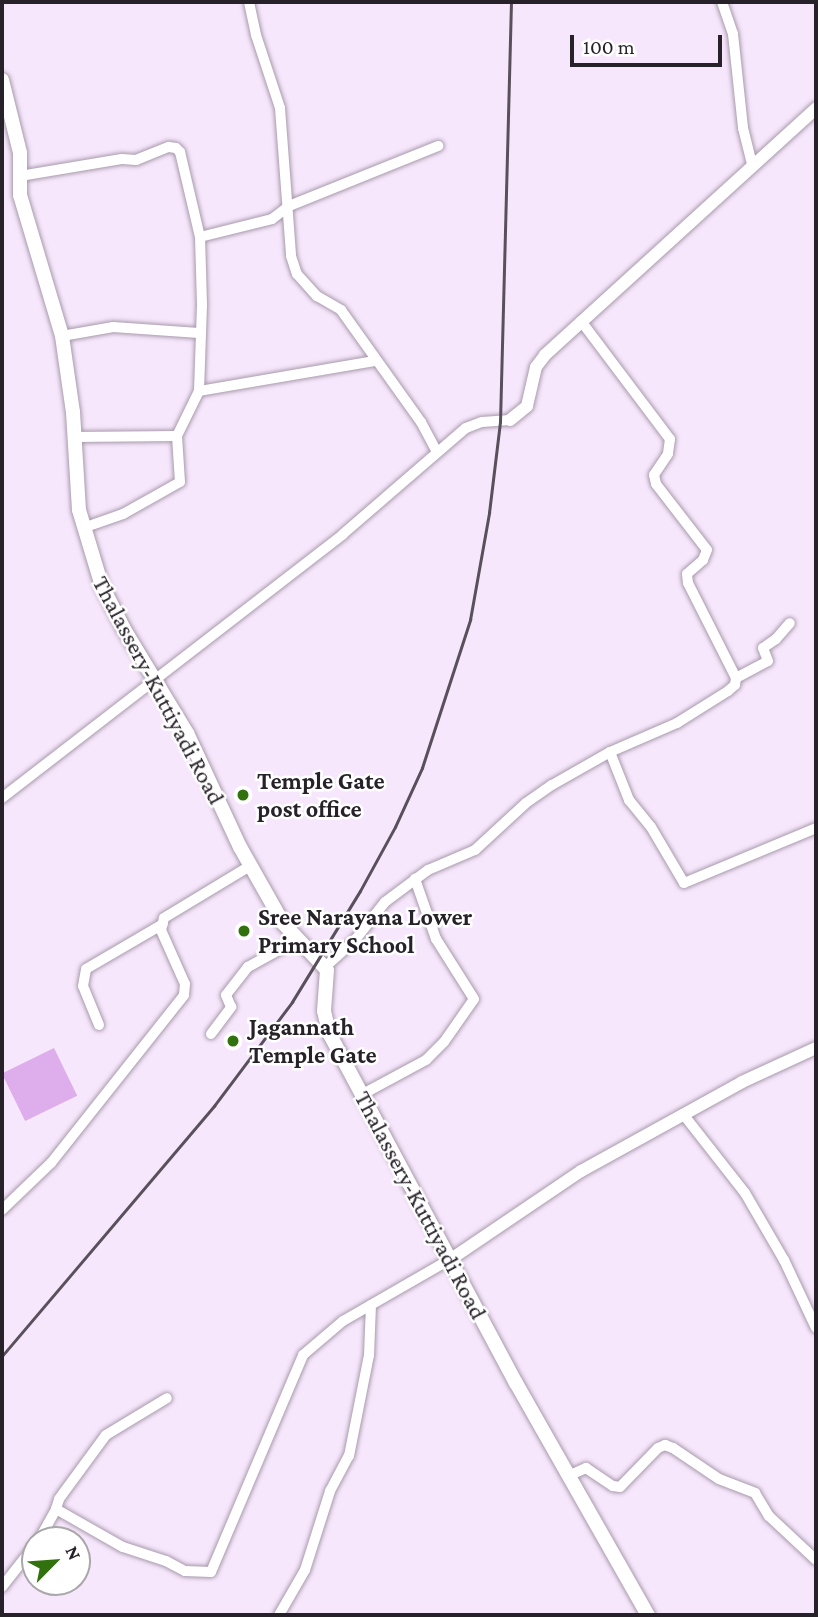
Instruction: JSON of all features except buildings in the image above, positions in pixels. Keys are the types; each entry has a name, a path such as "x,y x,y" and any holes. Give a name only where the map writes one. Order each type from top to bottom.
{"main road":[{"name":"Thalassery-Kuttiyadi Road","path":"2,80 20,153 20,195 62,336 83,528 102,586 154,681 187,733 250,866 283,923 325,967 327,1027 361,1095 568,1476 648,1615"}],"street":[{"path":"249,2 256,35 280,108 291,256 297,274 317,296 341,310 375,362 421,422 438,452"},
{"path":"722,2 733,34 743,128 752,165"},
{"path":"2,798 344,534 438,452 475,424 510,420 527,406 532,378 540,361 816,108"},
{"path":"200,237 272,219 289,206 438,146"},
{"path":"20,176 122,159 136,160 169,147 176,148 200,237 202,305 199,391 177,436 180,482 123,514 83,528"},
{"path":"325,967 355,940 385,902 415,879 475,850 526,803 610,752 677,723 735,685 736,678 687,578 691,570 703,560 707,550 656,484 654,475 668,454 670,439 581,321"},
{"path":"62,336 113,327 199,333"},
{"path":"199,391 375,362"},
{"path":"74,437 177,436"},
{"path":"736,678 768,661 763,648 776,639 790,623"},
{"path":"610,752 629,800 651,828 684,883 816,828"},
{"path":"2,1210 51,1163 184,995 185,984 161,930 164,918 250,866"},
{"path":"361,1095 426,1060 444,1042 474,999 436,940 415,879"},
{"path":"99,1025 83,986 86,969 163,924"},
{"path":"211,1034 231,1007 226,995 248,967 297,940"},
{"path":"56,1509 123,1547 166,1561 185,1571 211,1572 303,1355 327,1332 451,1259 581,1171 742,1082 816,1048"},
{"path":"683,1114 745,1193 784,1260 816,1328"},
{"path":"279,1615 304,1570 330,1491 349,1457 369,1355 371,1305"},
{"path":"47,1526 59,1499 106,1435 167,1398"},
{"path":"568,1476 586,1468 613,1486 620,1487 658,1448 665,1445 719,1479 755,1493 769,1516 816,1560"},
{"path":"2,1587 21,1563"}],"shaded area":[{"path":"54,1048 77,1096 25,1121 2,1073"}],"railway":[{"path":"2,1356 214,1106 292,1002 360,891 395,827 422,768 470,620 489,513 500,422 511,2"}],"place":[{"name":"Temple Gate post office","path":"243,795"},
{"name":"Sree Narayana Lower Primary School","path":"244,931"},
{"name":"Jagannath Temple Gate","path":"233,1041"}]}
